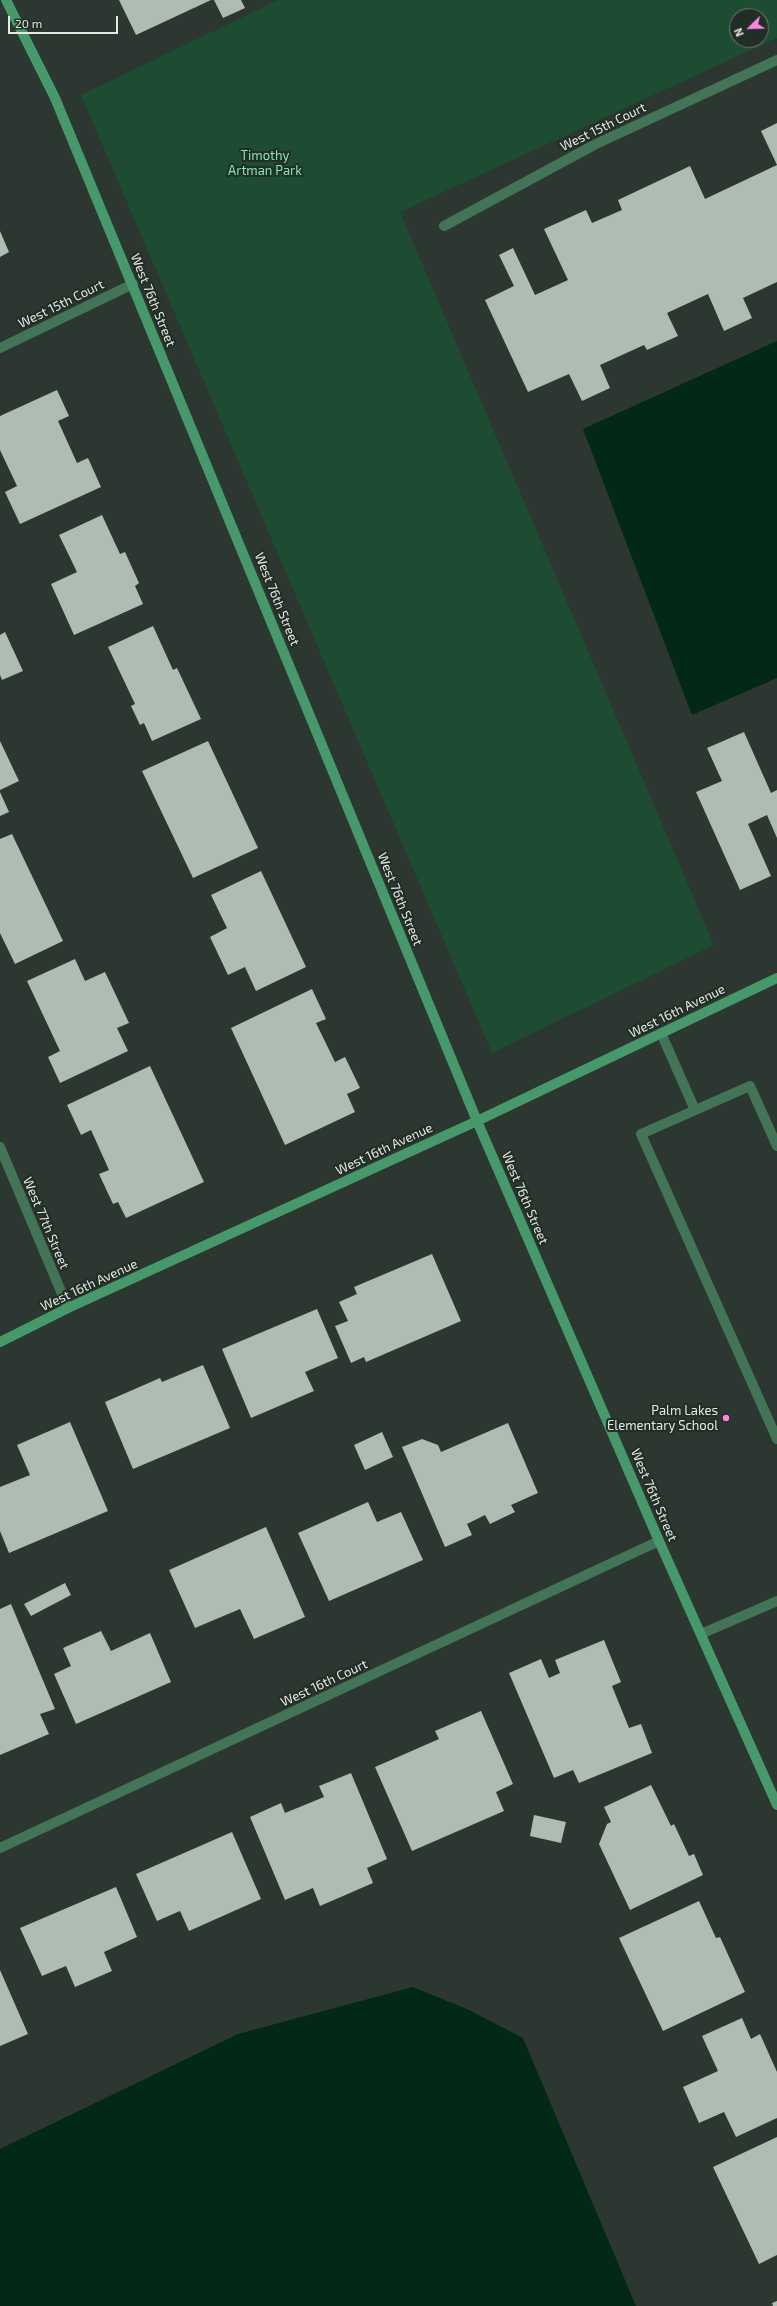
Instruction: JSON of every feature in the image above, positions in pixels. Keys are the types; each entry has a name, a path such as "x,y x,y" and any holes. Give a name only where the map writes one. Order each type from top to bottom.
{"street":[{"name":"West 76th Street","path":"6,0 55,98 477,1121 660,1542 777,1805"},
{"name":"West 15th Court","path":"444,226 596,144 777,60"},
{"name":"West 15th Court","path":"0,348 133,284"},
{"name":"West 16th Avenue","path":"0,1342 68,1308 477,1121 777,978"},
{"path":"661,1033 695,1110"},
{"path":"777,1146 750,1086 641,1134 777,1439"},
{"name":"West 77th Street","path":"0,1147 68,1308"},
{"name":"West 16th Court","path":"0,1848 660,1542"},
{"path":"701,1634 777,1601"}],"green space":[{"name":"Timothy Artman Park","path":"278,0 777,0 777,38 769,42 769,8 729,8 729,48 755,48 400,212 714,945 492,1053 81,95"}],"shaded area":[{"path":"777,341 777,678 692,715 583,429"},
{"path":"413,1987 469,2010 523,2038 636,2306 0,2306 0,2149 238,2034"}],"building":[{"path":"119,0 211,0 136,35"},
{"path":"214,0 241,0 245,8 223,18"},
{"path":"777,123 777,165 761,131"},
{"path":"777,165 777,282 743,298 752,318 724,331 708,294 667,313 678,336 647,350 644,345 600,365 610,388 582,401 569,374 528,392 485,300 514,286 499,255 513,248 535,295 568,280 544,229 586,210 592,223 622,210 618,200 690,166 705,199"},
{"path":"0,231 9,252 0,257"},
{"path":"57,390 69,416 58,421 77,463 88,458 101,487 20,524 5,492 17,486 0,450 0,416"},
{"path":"102,515 120,554 125,552 139,583 135,586 143,604 74,635 51,584 77,572 59,535"},
{"path":"153,626 173,670 177,668 201,719 152,741 144,723 140,725 131,706 135,704 108,647"},
{"path":"5,632 23,671 2,680 0,675 0,635"},
{"path":"744,732 771,793 777,790 777,838 767,815 748,824 771,876 740,890 696,792 722,781 707,748"},
{"path":"0,741 19,781 0,790"},
{"path":"208,741 258,848 193,878 142,771"},
{"path":"0,792 9,812 0,816"},
{"path":"12,834 63,941 15,964 0,933 0,839"},
{"path":"261,871 306,967 256,991 245,967 228,975 210,937 227,928 211,895"},
{"path":"75,959 85,981 105,972 129,1023 117,1028 128,1051 60,1083 48,1057 60,1051 27,981"},
{"path":"312,989 326,1019 316,1023 335,1062 345,1057 360,1088 347,1094 355,1112 285,1145 231,1028"},
{"path":"150,1066 204,1182 126,1218 118,1202 113,1204 99,1174 109,1170 91,1130 81,1135 67,1105"},
{"path":"432,1254 461,1321 366,1362 364,1357 351,1363 335,1326 348,1321 339,1302 357,1294 354,1287"},
{"path":"317,1309 338,1358 305,1372 314,1391 251,1418 222,1349"},
{"path":"203,1365 230,1428 133,1469 105,1402 160,1378 162,1382"},
{"path":"70,1422 108,1511 9,1553 0,1531 0,1487 30,1475 17,1445"},
{"path":"508,1423 538,1493 511,1505 515,1512 490,1524 485,1515 467,1524 472,1535 445,1547 402,1447 422,1439 438,1445 441,1452"},
{"path":"382,1432 393,1457 365,1470 354,1445"},
{"path":"368,1502 377,1522 401,1512 423,1560 329,1601 298,1533"},
{"path":"266,1527 305,1617 254,1639 240,1609 195,1628 169,1570"},
{"path":"65,1583 71,1595 31,1616 24,1604"},
{"path":"11,1604 55,1709 40,1714 49,1734 0,1755 0,1609"},
{"path":"101,1631 111,1651 150,1633 171,1682 76,1724 54,1674 71,1666 63,1648"},
{"path":"604,1640 621,1682 612,1686 629,1728 641,1724 652,1753 579,1783 573,1770 554,1778 509,1673 541,1659 549,1678 560,1673 555,1660"},
{"path":"481,1711 513,1784 496,1792 504,1811 412,1851 375,1767 439,1739 435,1731"},
{"path":"351,1773 387,1859 367,1868 373,1883 320,1906 313,1888 285,1900 250,1817 281,1803 285,1813 324,1797 319,1786"},
{"path":"651,1785 671,1826 674,1824 689,1856 694,1854 703,1875 630,1910 599,1844 607,1824 611,1822 604,1807"},
{"path":"534,1815 566,1822 561,1843 530,1836"},
{"path":"232,1832 261,1899 189,1931 180,1911 157,1921 136,1874"},
{"path":"116,1887 137,1937 104,1952 112,1971 75,1987 66,1966 42,1976 20,1928"},
{"path":"699,1901 716,1938 720,1937 745,1992 663,2031 619,1938"},
{"path":"0,1970 28,2034 0,2046"},
{"path":"742,2018 751,2039 760,2034 777,2072 777,2118 736,2137 724,2112 699,2123 683,2087 718,2071 702,2036"},
{"path":"777,2137 777,2255 759,2264 713,2167"},
{"path":"777,2301 777,2306 773,2306 772,2303"}],"place":[{"name":"Palm Lakes Elementary School","path":"726,1418"}]}
